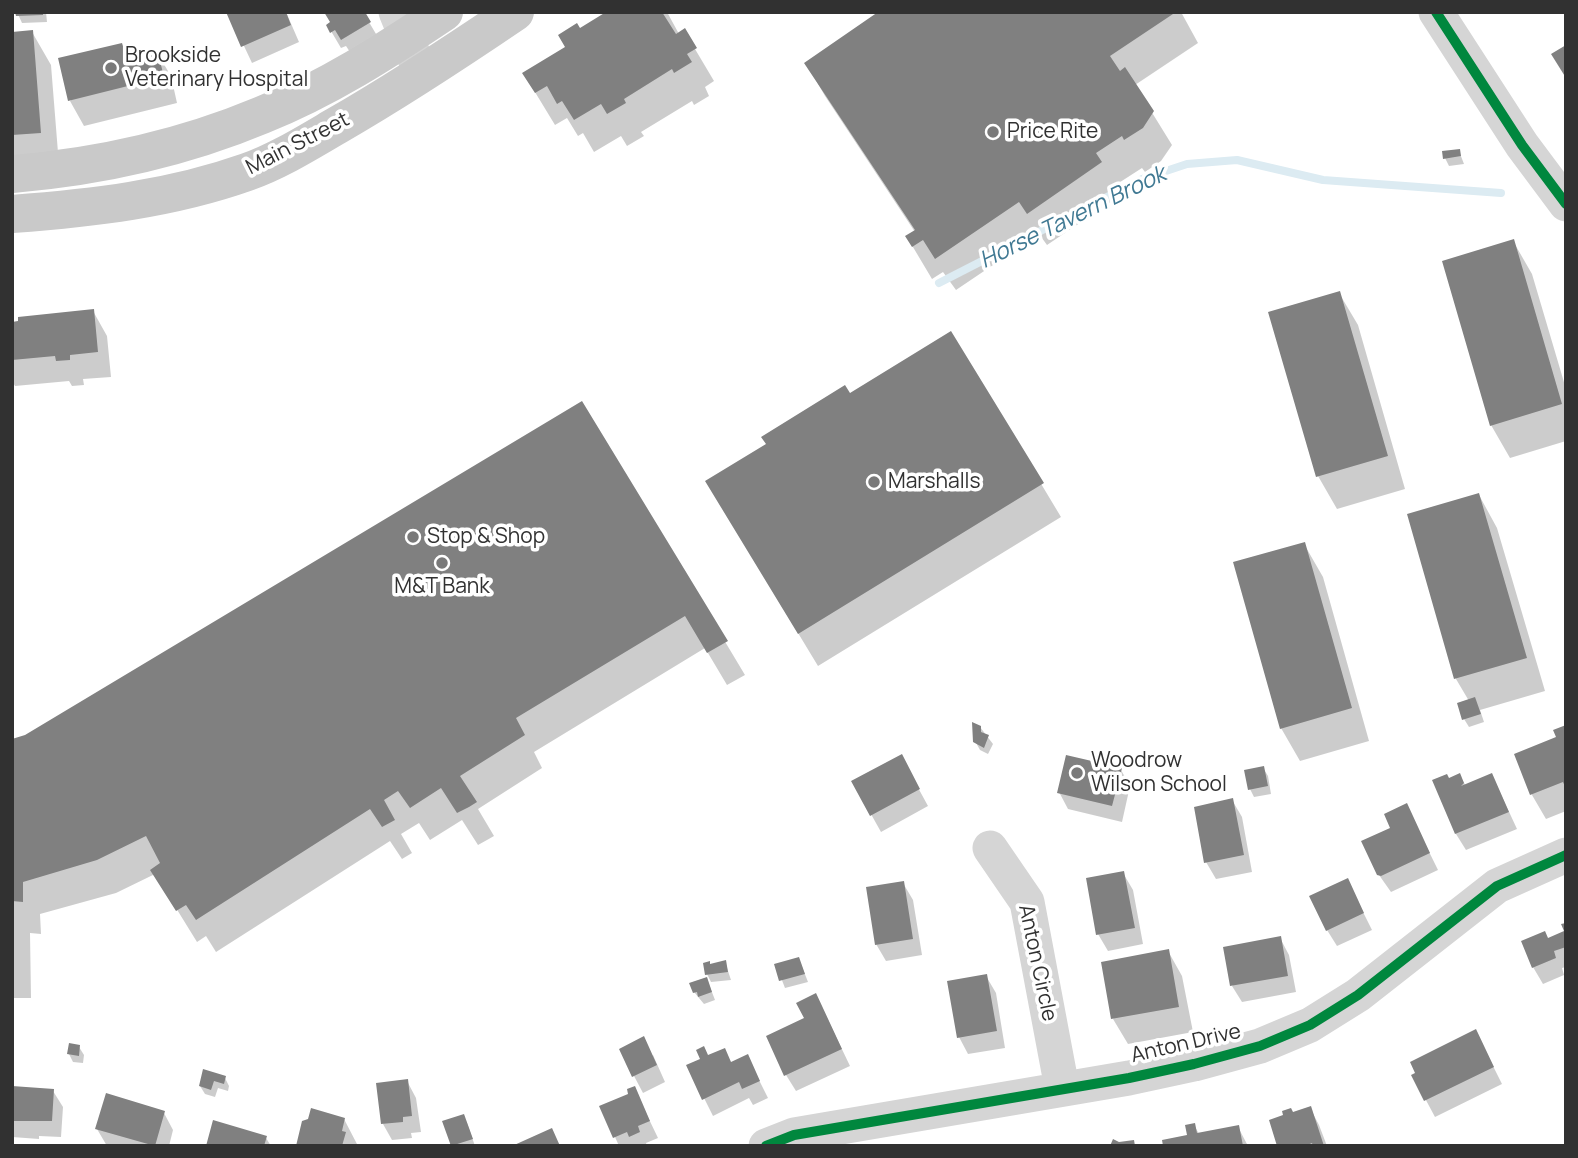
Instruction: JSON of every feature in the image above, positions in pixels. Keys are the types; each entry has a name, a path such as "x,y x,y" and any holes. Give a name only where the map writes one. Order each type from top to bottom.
{"main road":[{"name":"Main Street","path":"12,174 102,162 197,139 262,115 327,84 401,25 444,12"},
{"name":"Main Street","path":"12,214 116,204 248,172 297,149 421,74 515,12"},
{"path":"102,162 116,204"}],"street":[{"path":"1436,12 1522,145 1566,204"},
{"path":"401,25 421,74"},
{"name":"Anton Circle","path":"990,848 1027,902 1062,1088"},
{"name":"Anton Drive","path":"766,1146 794,1135 1129,1077 1194,1064 1260,1046 1310,1025 1358,995 1497,886 1566,855"}],"building":[{"path":"15,12 43,12 43,15 16,16"},
{"path":"226,12 286,12 291,25 241,47"},
{"path":"324,12 365,12 371,22 341,40 335,30 330,33 326,25 330,22"},
{"path":"606,12 662,12 676,34 685,28 697,48 687,54 692,62 674,73 672,69 624,99 626,103 607,114 601,104 574,120 562,101 557,104 547,86 535,93 522,73 565,47 558,35 577,23 580,28"},
{"name":"Price Rite","path":"878,12 1176,12 1110,56 1120,71 1125,67 1154,111 1143,128 1124,140 1122,136 1096,153 1102,162 1027,214 1019,202 935,259 923,240 912,247 905,236 915,230 804,63"},
{"path":"33,30 41,133 12,135 12,32"},
{"name":"Brookside Veterinary Hospital","path":"122,43 126,56 157,49 164,77 68,101 58,58"},
{"path":"1566,45 1566,78 1551,54"},
{"path":"1460,149 1461,156 1443,159 1442,151"},
{"path":"1514,239 1562,404 1490,426 1442,261"},
{"path":"1340,291 1388,456 1316,477 1268,312"},
{"path":"94,309 98,352 70,355 70,360 56,361 55,356 12,360 12,322 18,321 18,317"},
{"name":"Marshalls","path":"951,331 1044,483 798,634 705,481 766,444 761,437 845,385 850,393"},
{"path":"582,401 728,641 707,653 685,616 516,718 525,735 460,776 477,802 469,807 457,813 441,788 410,808 398,791 384,800 395,820 382,827 370,809 196,920 186,905 176,911 150,870 160,863 146,836 97,860 23,882 23,902 12,901 12,739 25,735"},
{"path":"1479,493 1527,658 1454,679 1407,514"},
{"path":"1305,542 1352,708 1280,729 1233,562"},
{"path":"1475,697 1481,714 1462,720 1457,703"},
{"path":"972,722 981,726 981,732 989,735 984,748 973,742"},
{"path":"1566,725 1566,789 1563,782 1530,795 1514,754 1556,737 1553,730"},
{"path":"902,754 920,789 870,816 851,781"},
{"path":"1066,755 1122,768 1112,806 1057,793"},
{"path":"1264,766 1268,786 1248,790 1244,770"},
{"path":"1460,773 1464,783 1461,786 1492,773 1509,812 1455,834 1432,780 1447,774 1449,778"},
{"path":"1233,798 1244,855 1204,863 1194,807"},
{"path":"1407,803 1430,853 1381,876 1377,875 1361,841 1390,828 1384,814"},
{"path":"1124,871 1135,928 1096,935 1086,878"},
{"path":"1348,878 1364,913 1326,931 1309,896"},
{"path":"904,881 913,939 875,945 866,887"},
{"path":"1566,923 1566,947 1554,951 1556,958 1532,968 1521,941 1545,931 1548,938 1564,931 1561,924"},
{"path":"1281,936 1288,976 1230,986 1223,947"},
{"path":"1169,949 1179,1007 1111,1019 1101,962"},
{"path":"799,957 805,974 779,981 774,964"},
{"path":"726,960 728,972 705,975 703,963"},
{"path":"987,974 997,1031 957,1038 947,981"},
{"path":"707,977 712,992 698,997 689,983"},
{"path":"816,993 842,1049 784,1076 766,1036 804,1018 796,1003"},
{"path":"1476,1029 1494,1067 1424,1101 1411,1075 1415,1073 1410,1062"},
{"path":"644,1036 657,1065 632,1077 619,1049"},
{"path":"69,1043 80,1045 79,1056 67,1054"},
{"path":"704,1046 708,1055 725,1048 731,1062 748,1054 760,1081 742,1089 739,1082 702,1100 686,1065 700,1059 696,1050"},
{"path":"203,1069 226,1076 224,1084 214,1081 211,1090 199,1086"},
{"path":"408,1079 412,1116 403,1117 403,1122 381,1124 376,1083"},
{"path":"12,1086 54,1089 52,1121 12,1121"},
{"path":"635,1086 650,1121 638,1126 640,1132 629,1137 627,1132 613,1138 599,1106 628,1094 627,1089"},
{"path":"106,1093 165,1111 155,1146 95,1129"},
{"path":"1311,1106 1324,1146 1313,1146 1312,1143 1305,1146 1277,1146 1269,1120 1283,1115 1282,1111 1291,1108 1293,1112"},
{"path":"311,1108 345,1118 342,1131 346,1132 342,1146 296,1146 302,1121 308,1119"},
{"path":"464,1114 473,1139 451,1146 442,1121"},
{"path":"213,1120 267,1136 264,1146 206,1146"},
{"path":"1195,1123 1197,1133 1239,1125 1243,1146 1163,1146 1162,1140 1187,1135 1185,1125"},
{"path":"552,1128 560,1146 512,1146"},
{"path":"1113,1139 1119,1142 1134,1140 1135,1146 1110,1146"}],"waterway":[{"name":"Horse Tavern Brook","path":"939,283 1142,179 1187,164 1237,160 1323,180 1501,193"}],"cycle path":[{"path":"1436,12 1522,145 1566,204"},
{"path":"766,1146 794,1135 1129,1078 1260,1046 1310,1025 1358,995 1497,886 1566,855"}],"place":[{"name":"Brookside Veterinary Hospital","path":"111,68"},
{"name":"Price Rite","path":"993,132"},
{"name":"Marshalls","path":"874,482"},
{"name":"Stop & Shop","path":"413,537"},
{"name":"M&T Bank","path":"442,563"},
{"name":"Woodrow Wilson School","path":"1077,773"}]}
